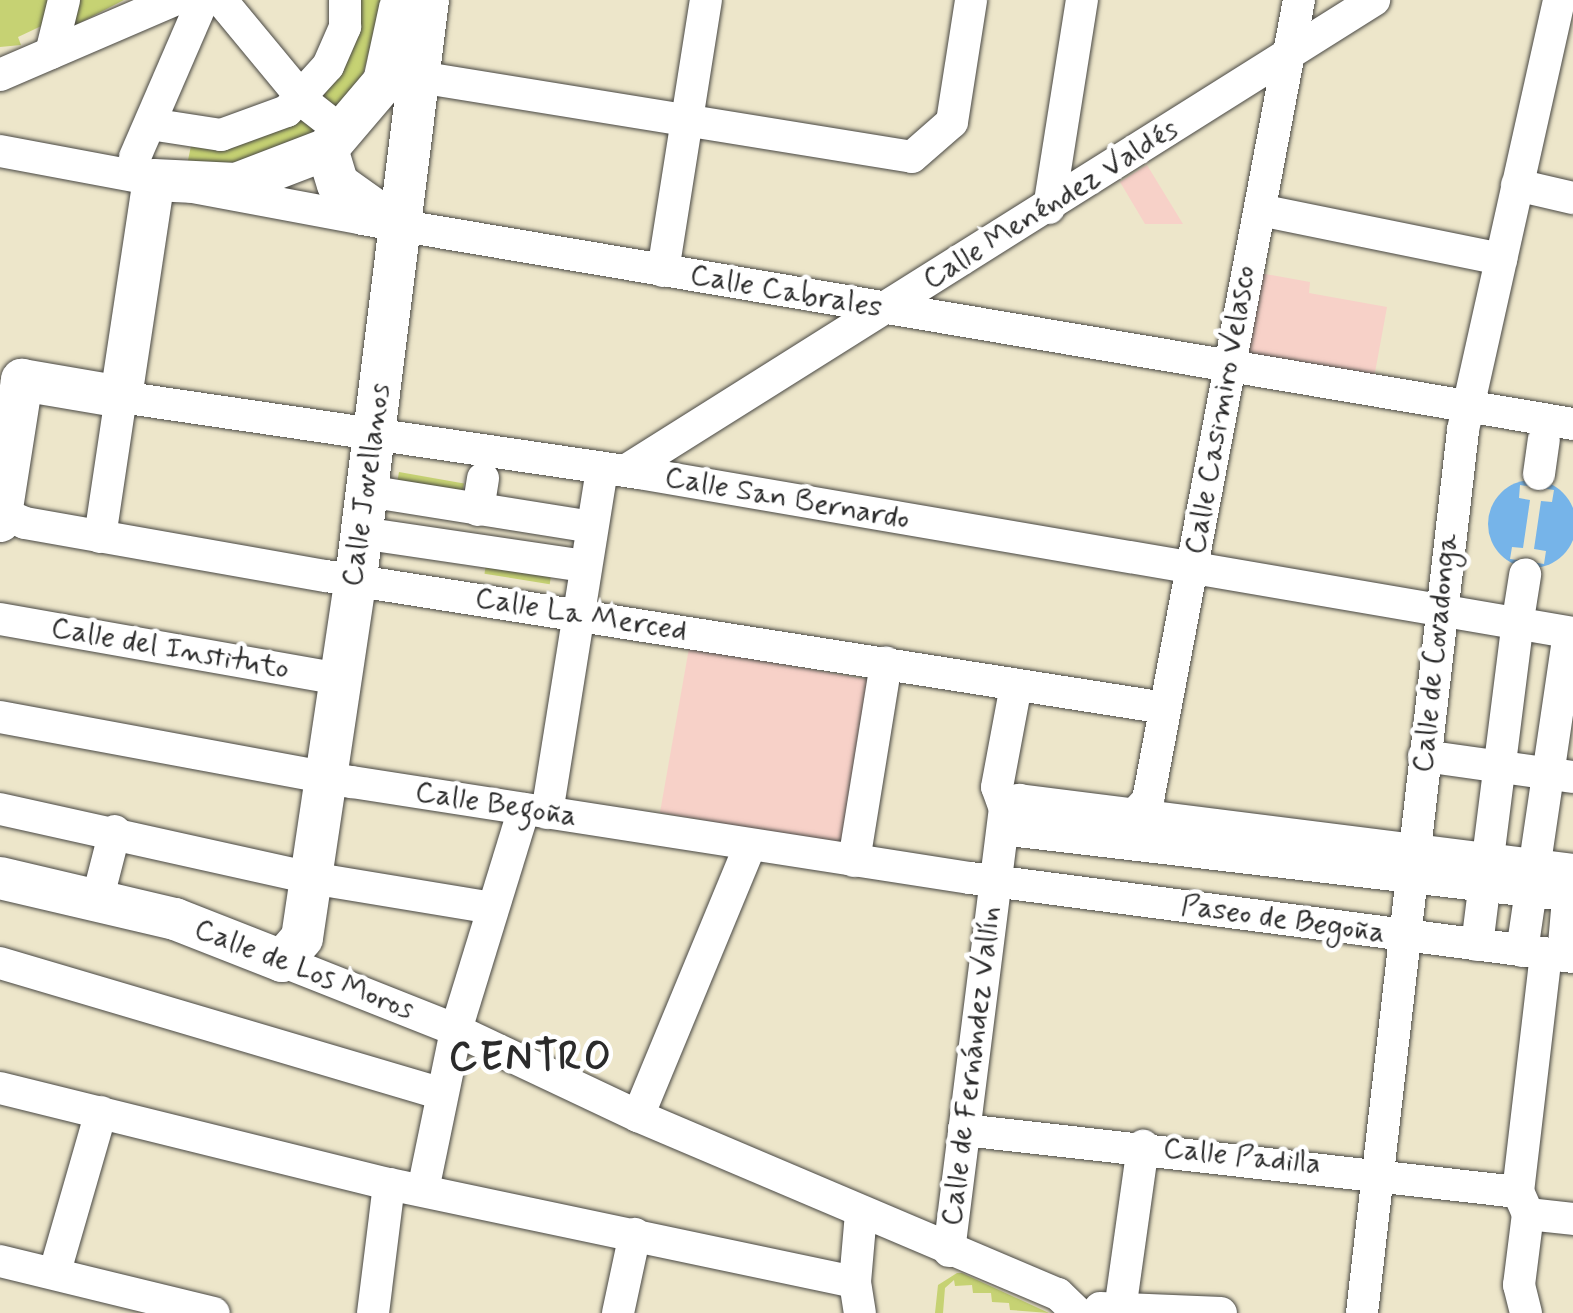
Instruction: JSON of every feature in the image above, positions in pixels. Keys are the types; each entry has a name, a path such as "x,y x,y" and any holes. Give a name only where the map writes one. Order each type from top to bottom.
{"main road":[{"path":"121,397 144,168 236,184 335,141 384,82 401,0"},
{"name":"Calle Jovellanos","path":"282,961 302,938 355,581 374,535 378,493 374,434 396,225 428,0"},
{"path":"335,141 338,184 396,225"},
{"path":"0,516 11,378"},
{"name":"Calle San Bernardo","path":"11,378 121,397"},
{"name":"Calle de Los Moros","path":"2,880 98,897 282,961"}],"street":[{"path":"57,45 64,0"},
{"path":"0,74 57,45 174,0"},
{"path":"144,168 150,124 204,0"},
{"path":"220,0 335,141"},
{"path":"150,124 221,135 265,123 305,102 328,66 345,27 345,0"},
{"path":"662,271 706,0"},
{"path":"418,78 912,157 952,122 971,0"},
{"path":"1049,208 1082,0"},
{"name":"Calle Casimiro Velasco","path":"1140,901 1143,819 1299,0"},
{"name":"Calle Menéndez Valdés","path":"613,469 1049,208 1374,0"},
{"name":"Calle de Covadonga","path":"1362,1313 1438,610 1468,409 1559,0"},
{"path":"0,50 57,45"},
{"name":"Calle Cabrales","path":"0,151 144,168 396,225 1573,424"},
{"path":"1518,185 1573,198"},
{"path":"1270,212 1501,259"},
{"path":"100,537 121,397"},
{"name":"Calle San Bernardo","path":"121,397 613,469 1438,610 1570,639"},
{"path":"1539,474 1544,440"},
{"path":"423,1190 456,1030 493,908 535,811 574,565 578,515 613,469"},
{"path":"378,493 481,494 522,516 578,515"},
{"path":"378,493 472,552"},
{"path":"374,535 431,524 481,494"},
{"name":"Calle La Merced","path":"0,516 355,581 1165,708"},
{"path":"472,552 512,535 522,516"},
{"path":"374,535 574,565"},
{"path":"465,597 472,552"},
{"path":"1477,945 1520,606"},
{"name":"Calle del Instituto","path":"0,619 340,679"},
{"path":"1551,955 1533,878 1561,775 1570,639"},
{"path":"854,861 886,663"},
{"name":"Calle de Fernández Vallín","path":"949,1251 994,882 1012,820 997,787 1016,685"},
{"name":"Calle Begoña","path":"0,717 535,811 994,882"},
{"path":"1424,756 1561,775"},
{"path":"1012,820 1020,800 1143,819 1251,844 1533,878 1572,876 1551,955 1523,1203 1520,1286 1526,1313"},
{"path":"0,809 114,831 312,878 493,908"},
{"path":"98,897 114,831"},
{"path":"638,1116 750,844"},
{"path":"1239,914 1251,844"},
{"name":"Paseo de Begoña","path":"994,882 1551,955"},
{"name":"Calle de Los Moros","path":"282,961 456,1030 638,1116 1077,1310 1220,1313"},
{"path":"0,963 442,1094"},
{"path":"0,1088 390,1184 634,1234 847,1290 860,1216"},
{"path":"58,1261 100,1112"},
{"name":"Calle Padilla","path":"964,1130 1377,1172 1523,1203 1573,1220"},
{"path":"1120,1310 1143,1146"},
{"path":"373,1313 390,1184"},
{"path":"618,1313 634,1234"},
{"path":"0,1262 214,1313"}],"shaded area":[{"path":"1147,165 1183,224 1145,224 1120,182"},
{"path":"1260,273 1310,282 1309,293 1387,307 1374,378 1246,355"},
{"path":"689,648 876,681 847,845 660,812"}],"green space":[{"path":"0,0 124,0 58,34 52,21 18,37 21,45 0,47"},
{"path":"353,0 383,0 363,74 330,122 266,161 187,165 192,141 271,129"},
{"path":"399,472 464,483 461,499 396,488"},
{"path":"487,558 552,568 550,584 484,574"},
{"path":"957,1273 1049,1313 1010,1310 1009,1303 992,1302 991,1293 973,1293 972,1285 955,1286 954,1280 945,1288 943,1313 935,1313 938,1285"}],"water":[{"path":"1532,480 1557,487 1569,499 1576,524 1569,549 1557,561 1532,568 1507,561 1495,549 1488,524 1495,499 1507,487"}],"pier":[{"path":"1520,485 1554,490 1552,502 1541,501 1534,549 1546,551 1544,564 1510,559 1512,547 1523,548 1530,500 1519,498"}],"district":[{"name":"CENTRO","path":"531,1058"}]}
